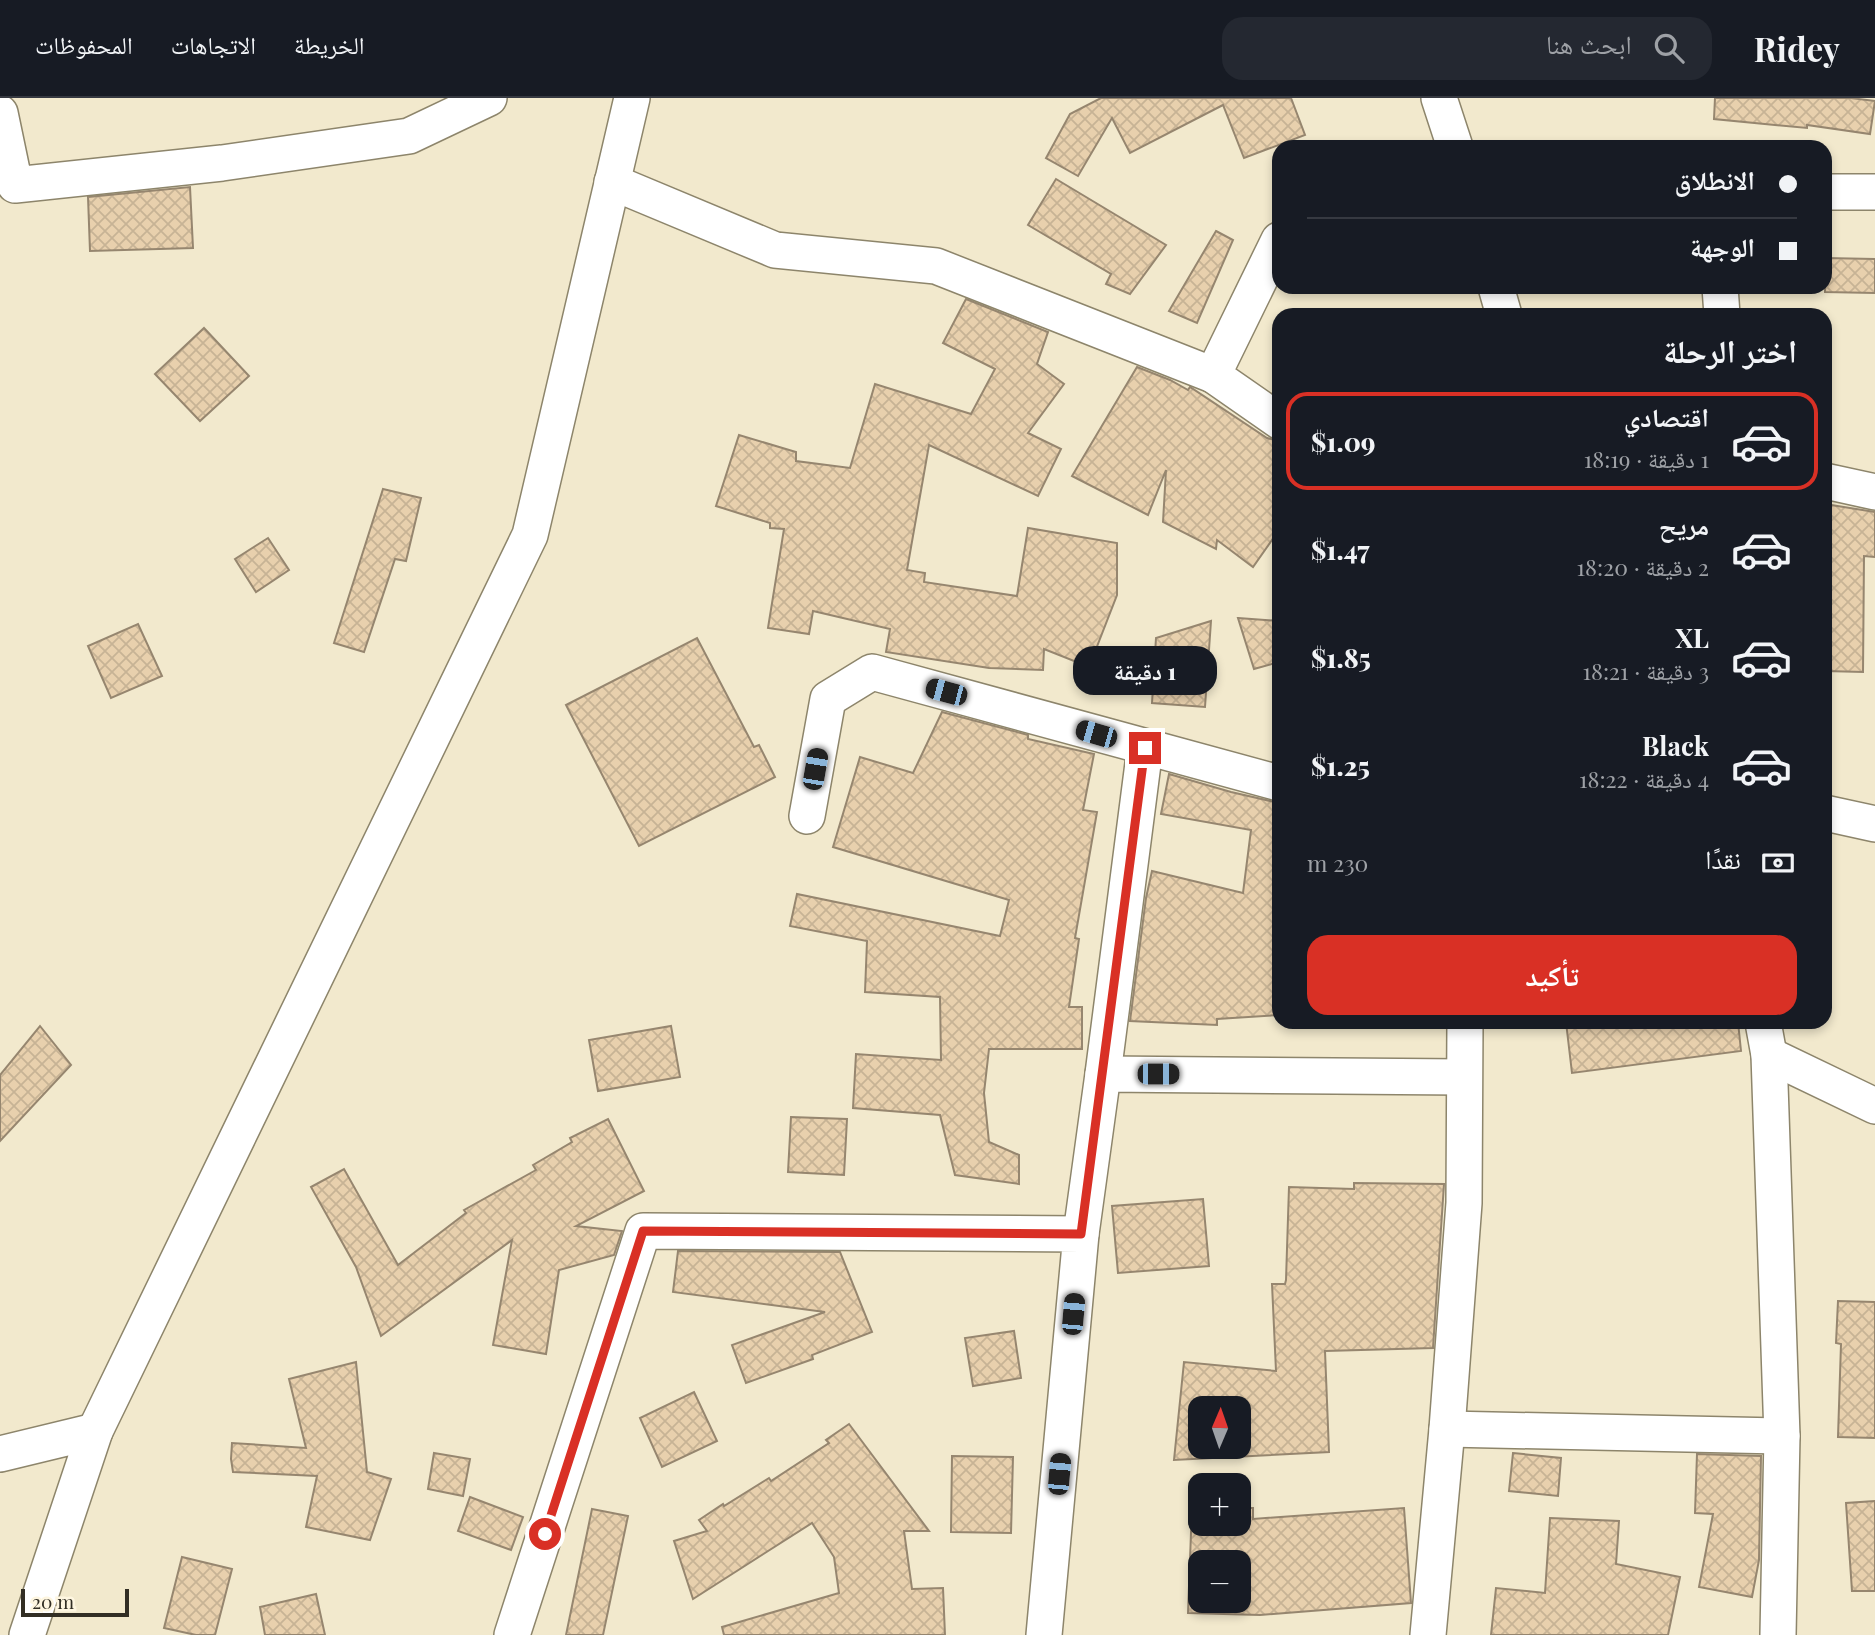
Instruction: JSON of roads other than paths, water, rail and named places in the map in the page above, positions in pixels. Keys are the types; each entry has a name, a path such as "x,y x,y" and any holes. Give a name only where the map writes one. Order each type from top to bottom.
{"street":[{"path":"0,113 16,185 222,163 409,136 489,98"},
{"path":"27,1635 95,1431 530,535 632,98"},
{"path":"1439,98 1453,140"},
{"path":"612,182 775,250 936,266 1213,375 1272,416"},
{"path":"1832,192 1875,192"},
{"path":"1213,375 1272,254"},
{"path":"1832,483 1875,492"},
{"path":"807,816 828,699 872,672 1272,781"},
{"path":"1044,1635 1081,1234 1145,748"},
{"path":"1832,815 1875,824"},
{"path":"1428,1635 1464,1203 1465,1029"},
{"path":"1766,1039 1875,1107"},
{"path":"1766,1039 1782,1436 1778,1635"},
{"path":"1103,1074 1464,1077"},
{"path":"512,1635 643,1231 1081,1234"},
{"path":"1447,1429 1782,1436"},
{"path":"0,1454 95,1431"}]}
